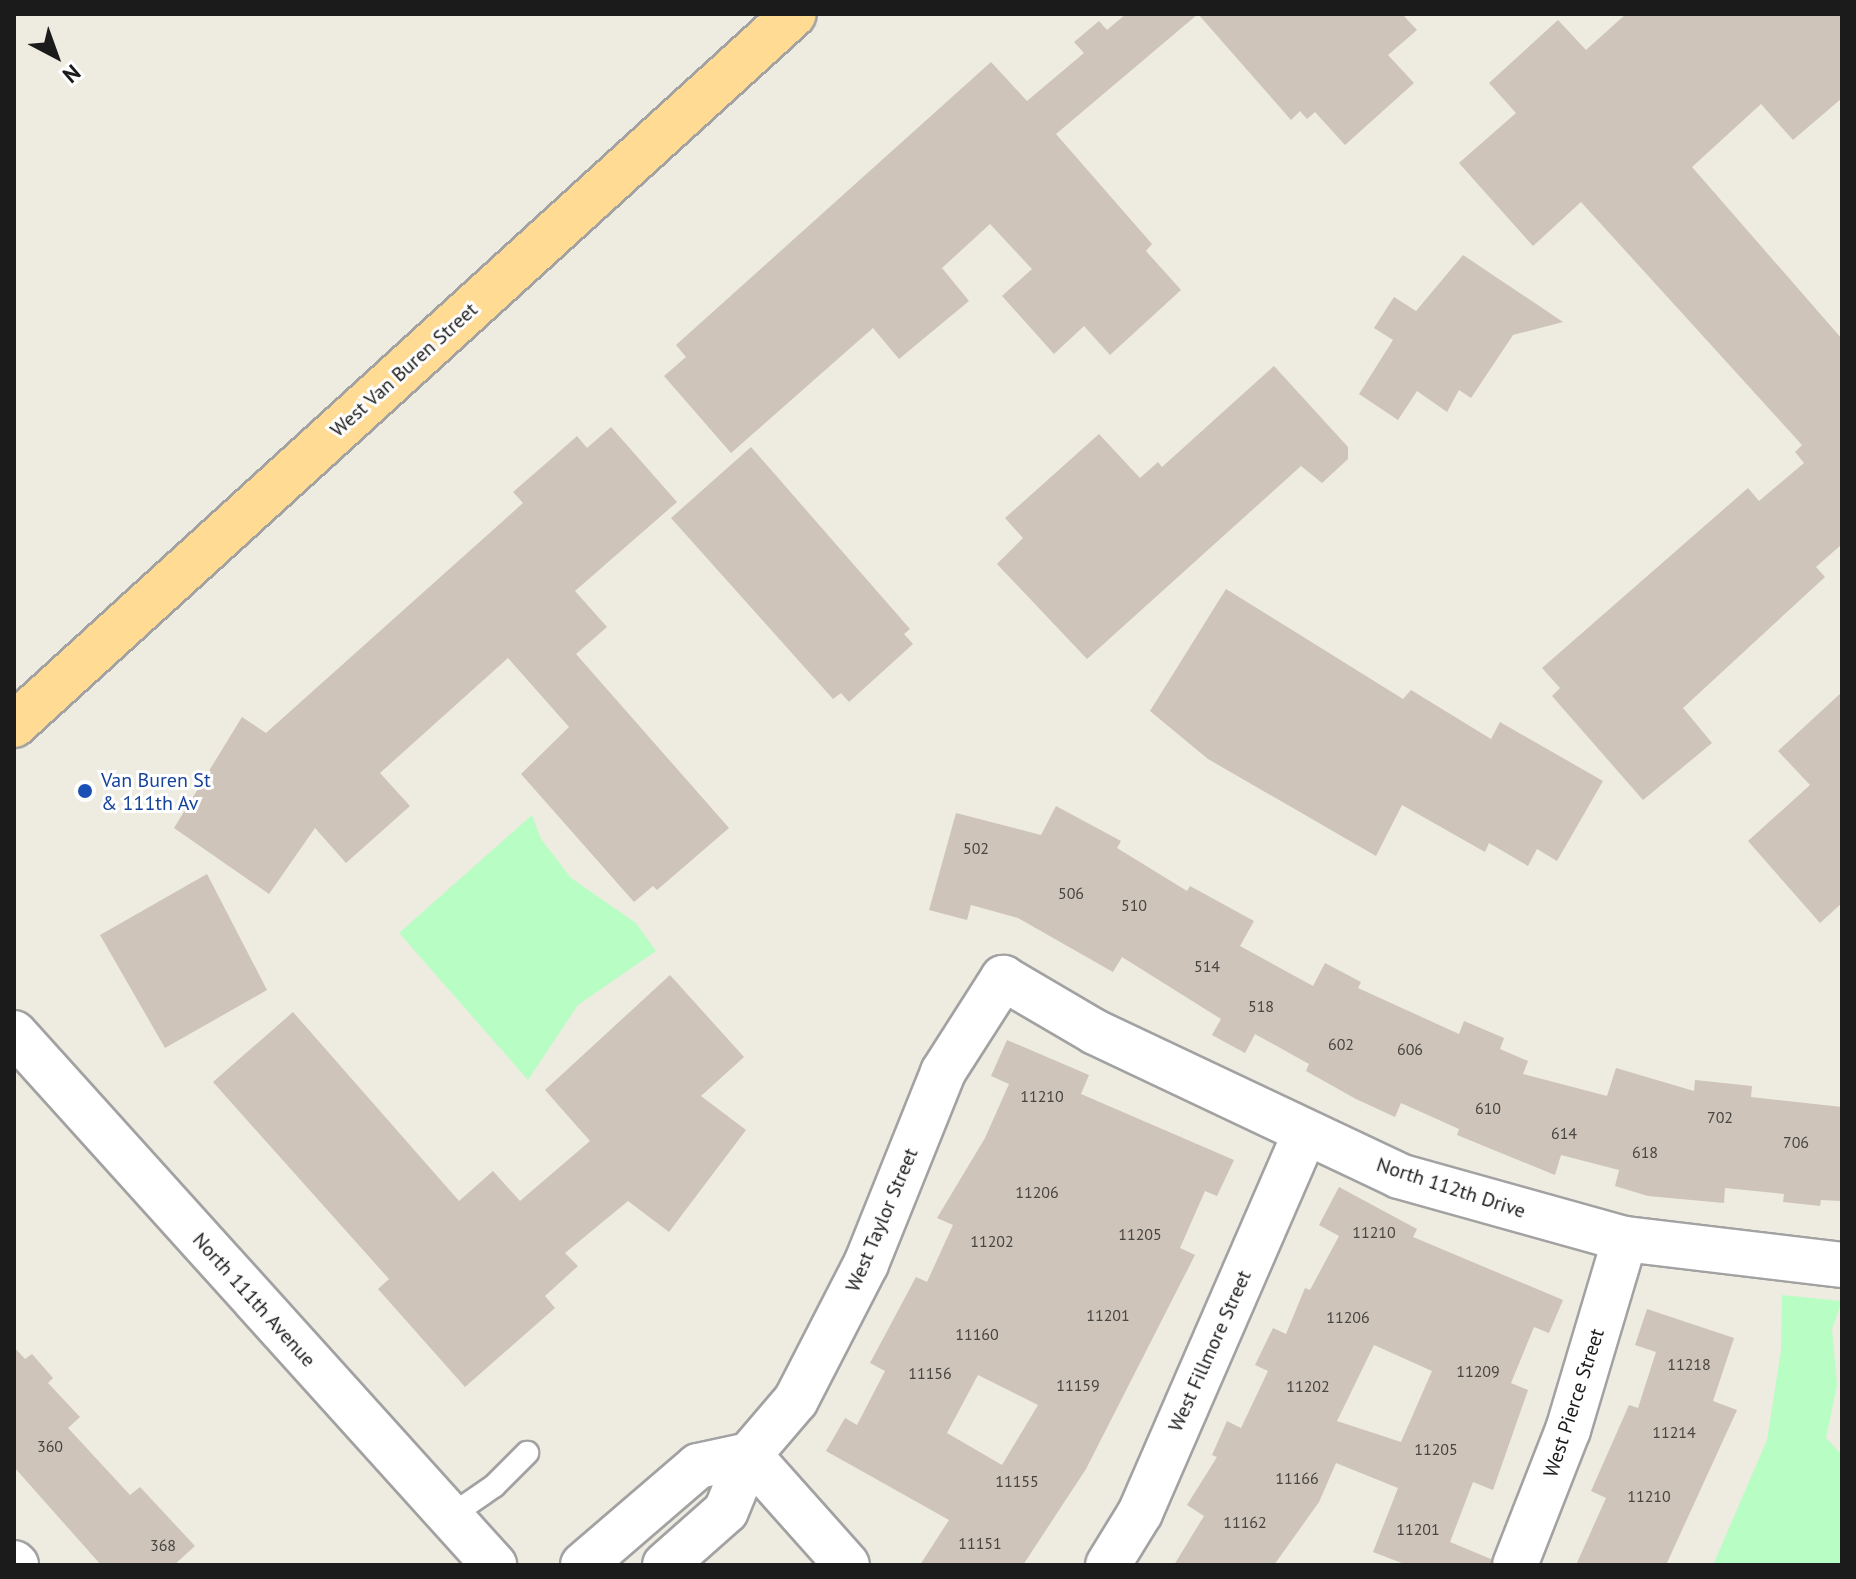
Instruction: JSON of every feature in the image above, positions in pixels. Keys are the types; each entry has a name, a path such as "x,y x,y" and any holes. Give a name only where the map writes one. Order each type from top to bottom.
{"main road":[{"name":"West Van Buren Street","path":"14,725 794,14"}],"street":[{"name":"North 112th Drive","path":"1003,978 1095,1032 1399,1176 1625,1239 1842,1265"},
{"name":"West Taylor Street","path":"665,1565 726,1511 749,1455 796,1400 866,1264 943,1072 1003,978"},
{"name":"North 111th Avenue","path":"14,1033 494,1565"},
{"name":"West Fillmore Street","path":"1108,1565 1140,1513 1305,1134"},
{"name":"West Pierce Street","path":"1515,1565 1568,1430 1625,1239"},
{"path":"583,1565 698,1466 749,1455 847,1565"}],"lane":[{"path":"449,1517 494,1486 527,1453"}],"green space":[{"path":"532,815 541,839 571,878 636,923 656,951 578,1005 528,1080 399,933"},
{"path":"1782,1295 1842,1301 1832,1329 1837,1385 1826,1438 1842,1455 1842,1565 1713,1565 1767,1440 1781,1350"}],"building":[{"path":"1126,14 1198,14 1056,134 1152,244 1146,251 1181,290 1110,355 1084,326 1054,354 1002,296 1032,269 990,224 942,268 969,301 899,359 873,328 731,453 664,376 686,357 676,345 991,62 1027,101 1084,53 1074,42 1099,21 1107,30"},
{"path":"1198,14 1402,14 1417,30 1388,55 1414,83 1345,145 1315,112 1307,119 1300,111 1291,120"},
{"path":"1626,14 1842,14 1842,98 1793,140 1761,104 1692,167 1842,339 1842,544 1816,567 1825,577 1683,708 1712,743 1643,800 1552,696 1560,688 1542,668 1748,488 1759,501 1804,463 1795,452 1802,445 1581,202 1533,246 1459,163 1516,113 1489,83 1558,20 1586,50"},
{"path":"1463,255 1563,322 1513,335 1471,398 1459,390 1447,412 1417,391 1398,420 1359,394 1393,340 1374,328 1394,297 1416,311"},
{"path":"1274,366 1348,447 1348,459 1322,483 1301,466 1087,659 997,564 1023,538 1005,518 1099,434 1140,478 1158,462 1162,467"},
{"path":"611,427 677,502 575,591 607,627 576,654 729,828 657,890 653,886 634,902 521,774 569,727 508,658 380,773 410,806 346,863 315,828 269,894 174,828 242,717 266,733 523,503 513,492 577,436 587,448"},
{"path":"751,447 910,629 904,634 913,644 849,702 841,693 833,699 671,518"},
{"path":"1226,589 1403,699 1411,690 1491,739 1500,722 1603,781 1557,861 1537,849 1528,866 1489,843 1485,852 1402,805 1376,856 1208,759 1150,711"},
{"path":"1842,692 1842,903 1820,923 1748,841 1810,785 1778,751"},
{"path":"1056,806 1121,841 1117,848 1187,891 1190,886 1254,921 1240,946 1313,986 1325,963 1361,982 1358,988 1459,1034 1464,1021 1504,1038 1500,1049 1528,1061 1523,1074 1607,1096 1616,1068 1694,1091 1695,1080 1752,1086 1751,1097 1842,1107 1842,1201 1821,1200 1820,1206 1783,1202 1784,1194 1725,1188 1724,1203 1648,1196 1615,1186 1619,1170 1561,1155 1555,1175 1457,1135 1459,1129 1401,1103 1395,1117 1356,1099 1306,1071 1309,1064 1255,1034 1245,1053 1212,1035 1221,1019 1122,957 1113,972 1018,918 971,905 967,920 929,910 956,813 1041,835"},
{"path":"207,874 267,990 165,1048 100,935"},
{"path":"670,975 744,1057 701,1096 746,1130 669,1232 628,1201 565,1253 578,1266 545,1296 555,1308 465,1387 378,1289 389,1279 213,1082 293,1012 459,1201 493,1171 520,1201 590,1141 545,1090"},
{"path":"1007,1040 1089,1075 1081,1094 1234,1160 1217,1196 1205,1191 1180,1248 1195,1255 1086,1469 1023,1565 920,1565 949,1520 826,1451 845,1418 857,1425 885,1371 870,1363 916,1277 927,1282 953,1225 937,1218 985,1138 1009,1084 991,1076","holes":["978,1375 1038,1405 1002,1465 947,1433"]},
{"path":"1339,1187 1417,1229 1413,1237 1563,1300 1549,1333 1534,1327 1511,1383 1528,1390 1493,1490 1473,1482 1450,1542 1491,1559 1491,1565 1407,1565 1373,1552 1398,1488 1336,1463 1319,1502 1274,1565 1174,1565 1204,1516 1187,1505 1217,1457 1212,1455 1227,1421 1241,1428 1268,1371 1255,1365 1273,1328 1286,1334 1305,1288 1310,1290 1339,1236 1319,1225","holes":["1374,1345 1432,1371 1401,1442 1337,1421"]},
{"path":"1647,1309 1734,1338 1713,1401 1737,1410 1666,1565 1576,1565 1606,1498 1591,1491 1629,1405 1638,1408 1656,1352 1635,1345"},
{"path":"14,1347 25,1359 32,1354 53,1378 48,1383 80,1417 68,1428 130,1495 140,1487 195,1546 174,1565 101,1565 14,1467"}],"place":[{"name":"Van Buren St & 111th Av","path":"85,791"}]}
